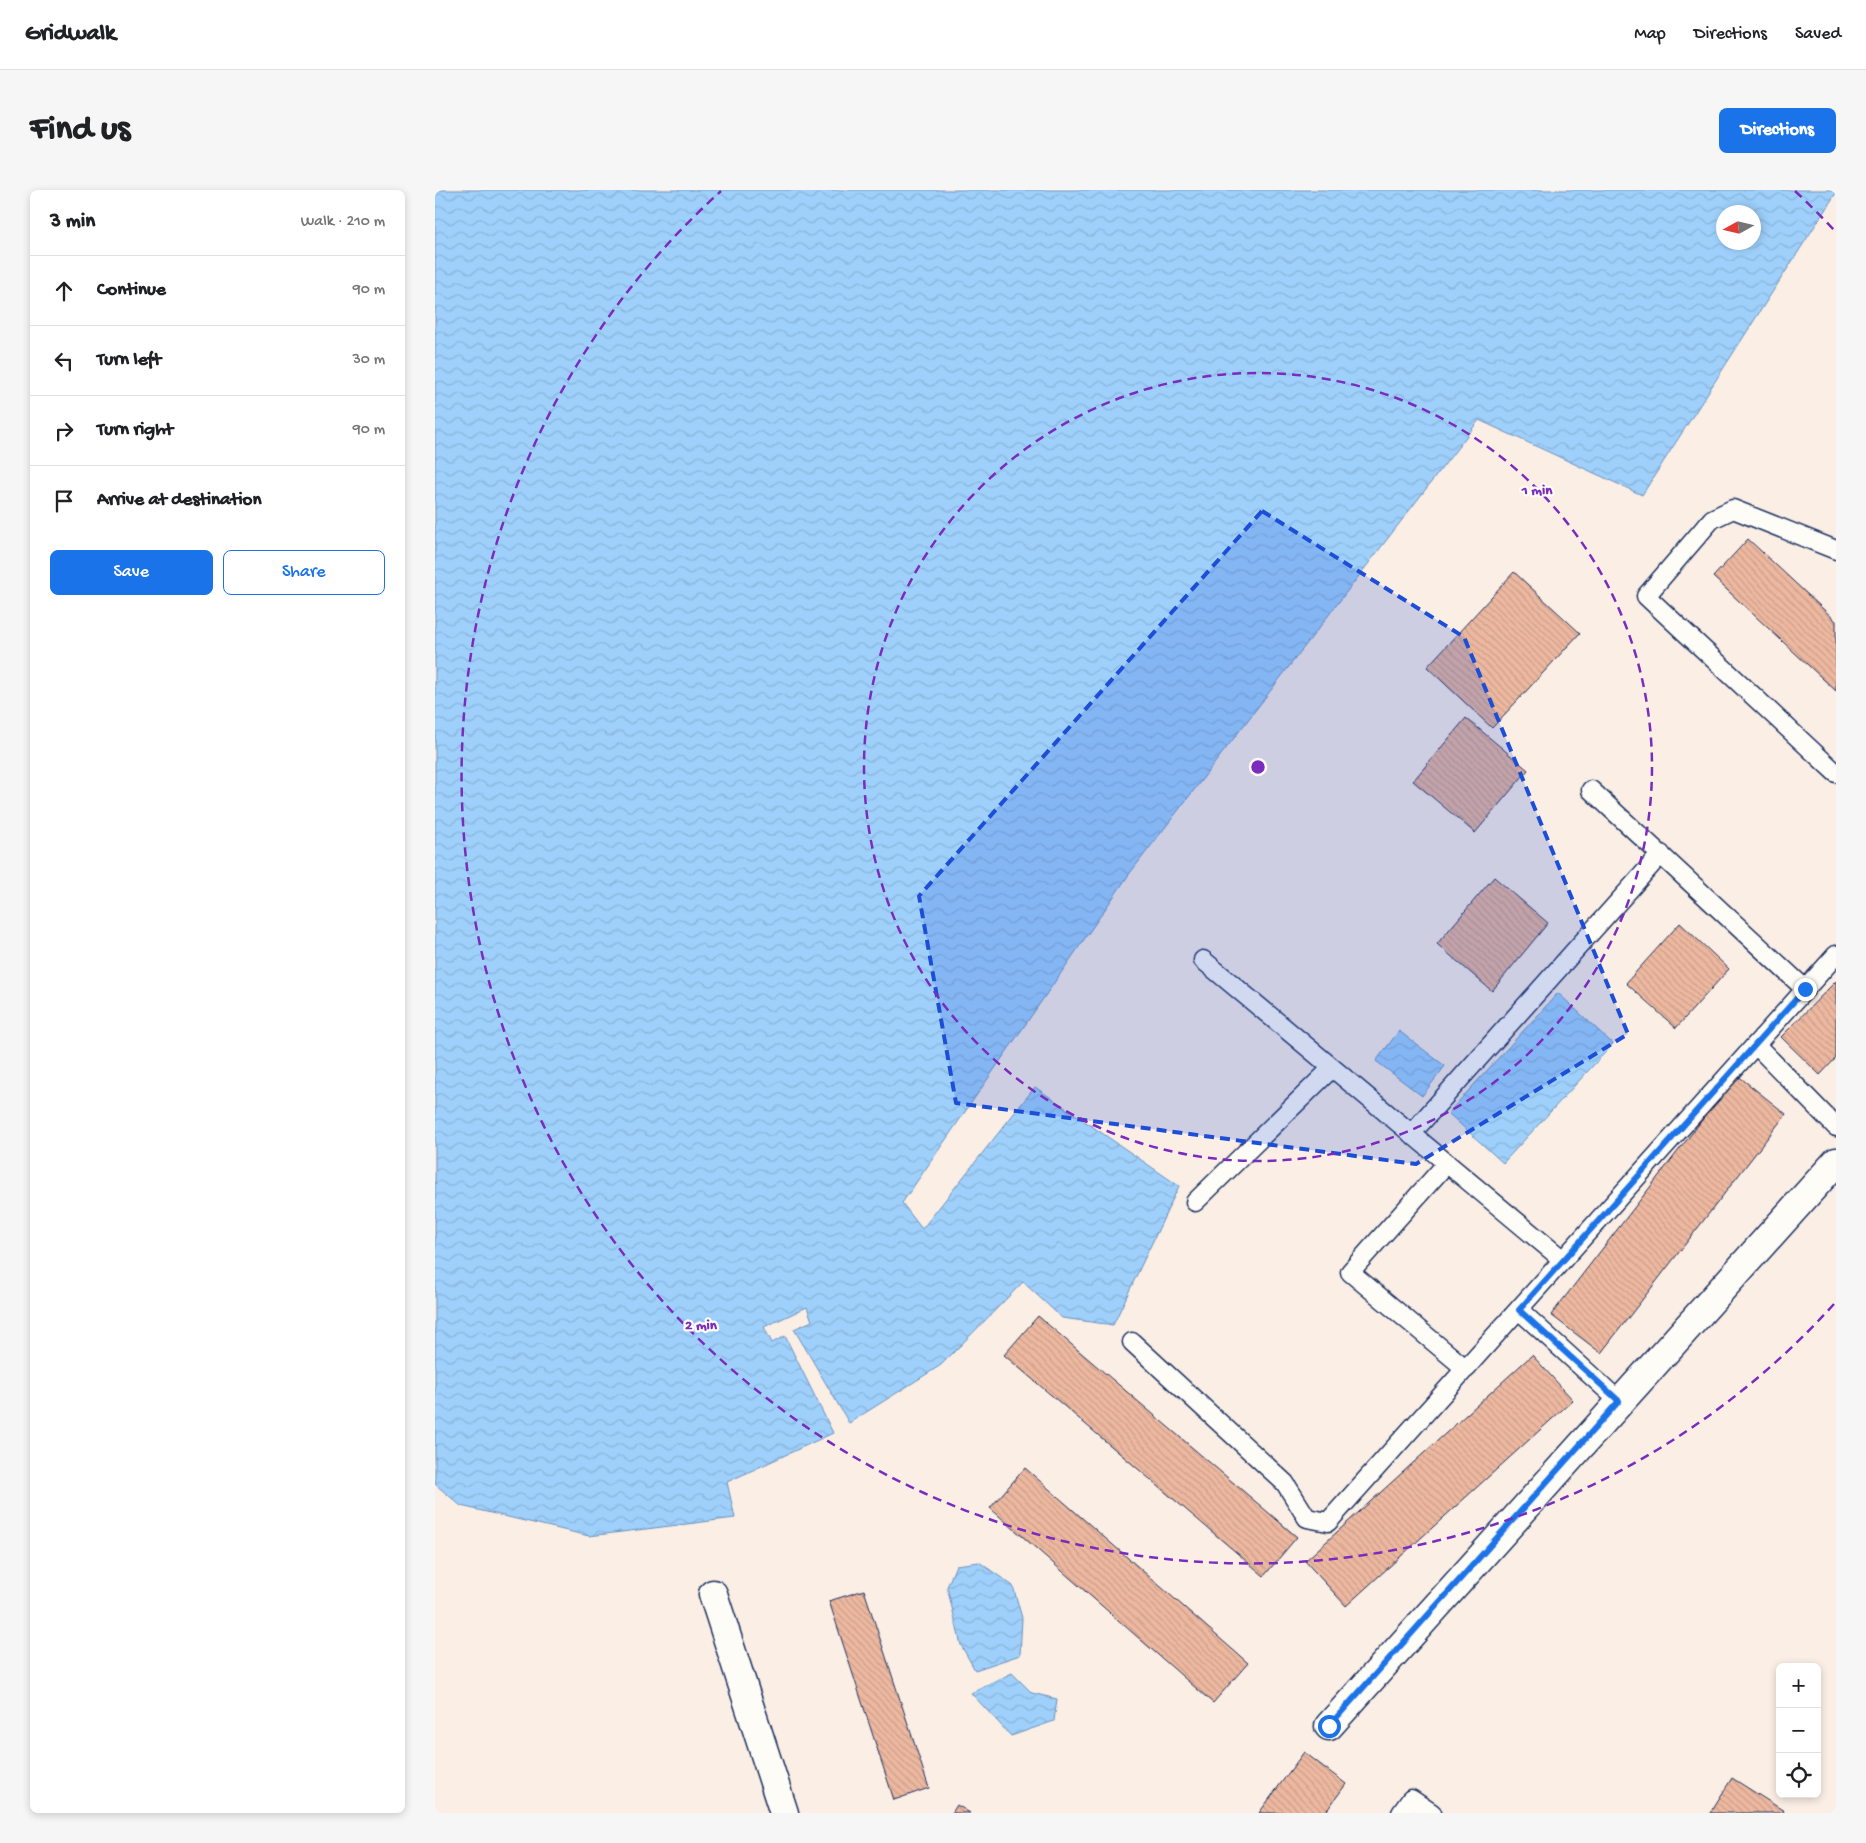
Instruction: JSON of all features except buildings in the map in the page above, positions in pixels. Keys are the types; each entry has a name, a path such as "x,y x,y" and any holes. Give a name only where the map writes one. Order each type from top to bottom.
{"street":[{"path":"1329,1726 1619,1401 1836,1162"},
{"path":"713,1594 784,1813"}],"lane":[{"path":"1836,550 1733,509 1712,519 1646,596 1836,773"},
{"path":"1591,790 1805,989"},
{"path":"1411,1134 1661,854"},
{"path":"1132,1342 1285,1483 1307,1518 1328,1522 1836,955"},
{"path":"1203,960 1563,1260"},
{"path":"1756,1045 1836,1127"},
{"path":"1195,1202 1332,1068"},
{"path":"1447,1163 1350,1272 1466,1369"},
{"path":"1519,1310 1619,1401"},
{"path":"1401,1813 1411,1799 1432,1813"}],"highlighted area":[{"path":"1262,511 1464,637 1628,1034 1416,1164 956,1103 919,896"}],"water":[{"path":"435,190 1836,190 1836,193 1642,495 1479,420 1130,873 902,1203 922,1229 1035,1087 1179,1186 1113,1325 1062,1318 1023,1282 941,1365 849,1423 794,1329 812,1321 807,1307 764,1327 772,1343 785,1336 833,1433 727,1482 735,1518 589,1536 461,1506 435,1484"},
{"path":"1558,993 1613,1044 1503,1163 1448,1113"},
{"path":"1399,1031 1445,1066 1422,1096 1376,1061"},
{"path":"979,1562 1013,1586 1022,1618 1020,1655 975,1670 961,1645 947,1587 956,1565"},
{"path":"1012,1673 1032,1693 1057,1699 1054,1721 1011,1736 971,1693"}],"route":[{"path":"1329,1726 1619,1401 1519,1310 1805,989"}]}
